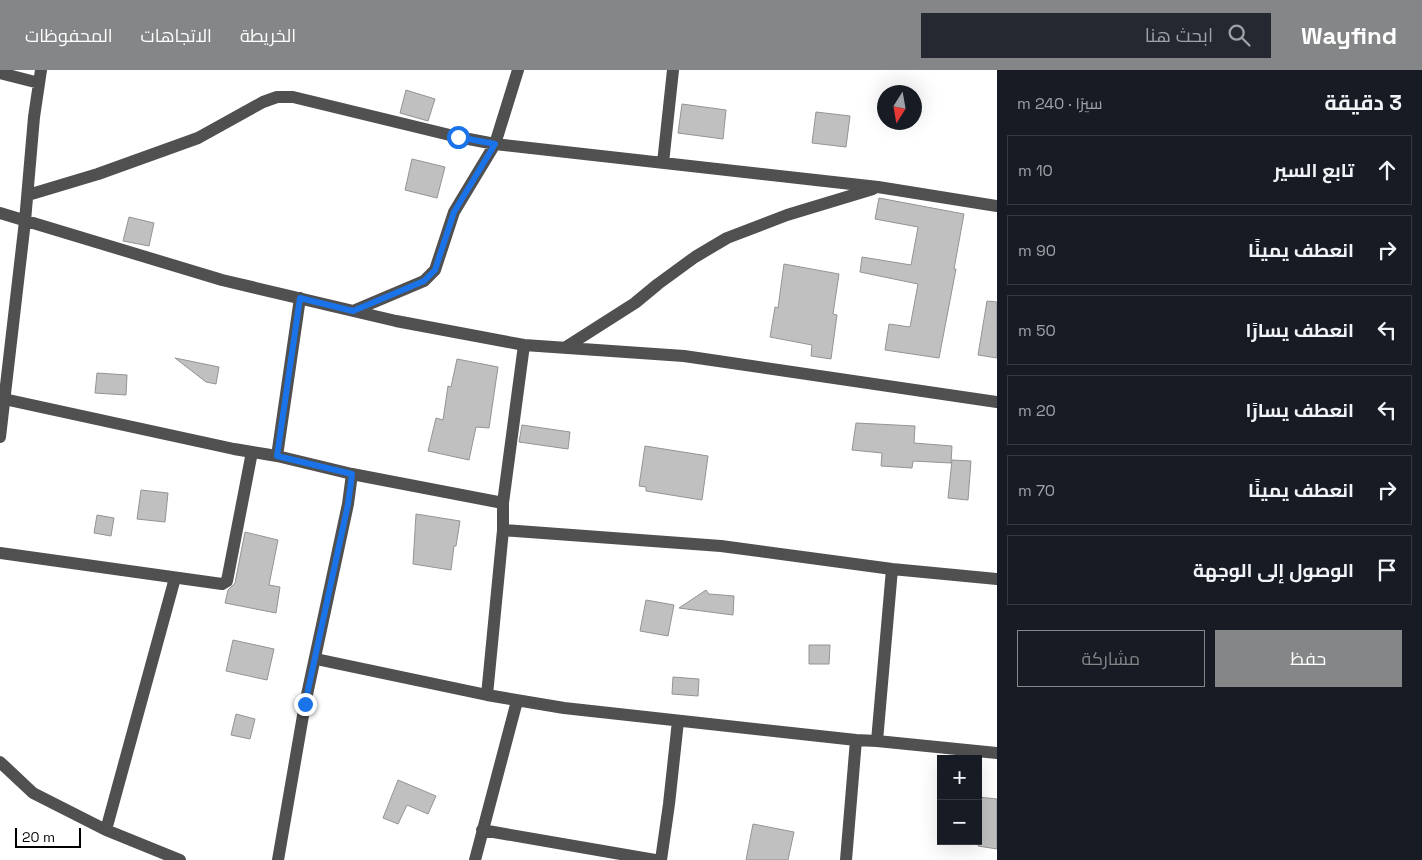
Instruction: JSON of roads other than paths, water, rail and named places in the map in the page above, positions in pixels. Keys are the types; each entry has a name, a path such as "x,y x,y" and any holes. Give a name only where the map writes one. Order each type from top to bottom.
{"street":[{"path":"353,311 413,286 431,276 435,270 454,212 495,144 518,70"},
{"path":"663,163 673,70"},
{"path":"0,73 40,76 0,438"},
{"path":"28,196 98,174 198,138 263,102 277,97 292,97 458,137 495,144 878,188 997,206"},
{"path":"566,347 635,303 695,256 727,238 787,215 878,188"},
{"path":"0,213 222,280 396,321 524,344 684,356 997,402"},
{"path":"277,456 300,298"},
{"path":"487,695 504,503 524,344"},
{"path":"4,399 277,456 352,474 504,503"},
{"path":"0,553 222,584 227,581 252,452"},
{"path":"278,860 305,704 348,504 352,474"},
{"path":"503,530 721,546 892,569 997,579"},
{"path":"877,740 892,569"},
{"path":"106,830 175,578"},
{"path":"316,659 517,701 678,721 997,753"},
{"path":"475,860 517,701"},
{"path":"661,860 678,721"},
{"path":"846,860 856,740"},
{"path":"0,762 33,793 106,830 180,860"},
{"path":"482,830 655,860"}]}
